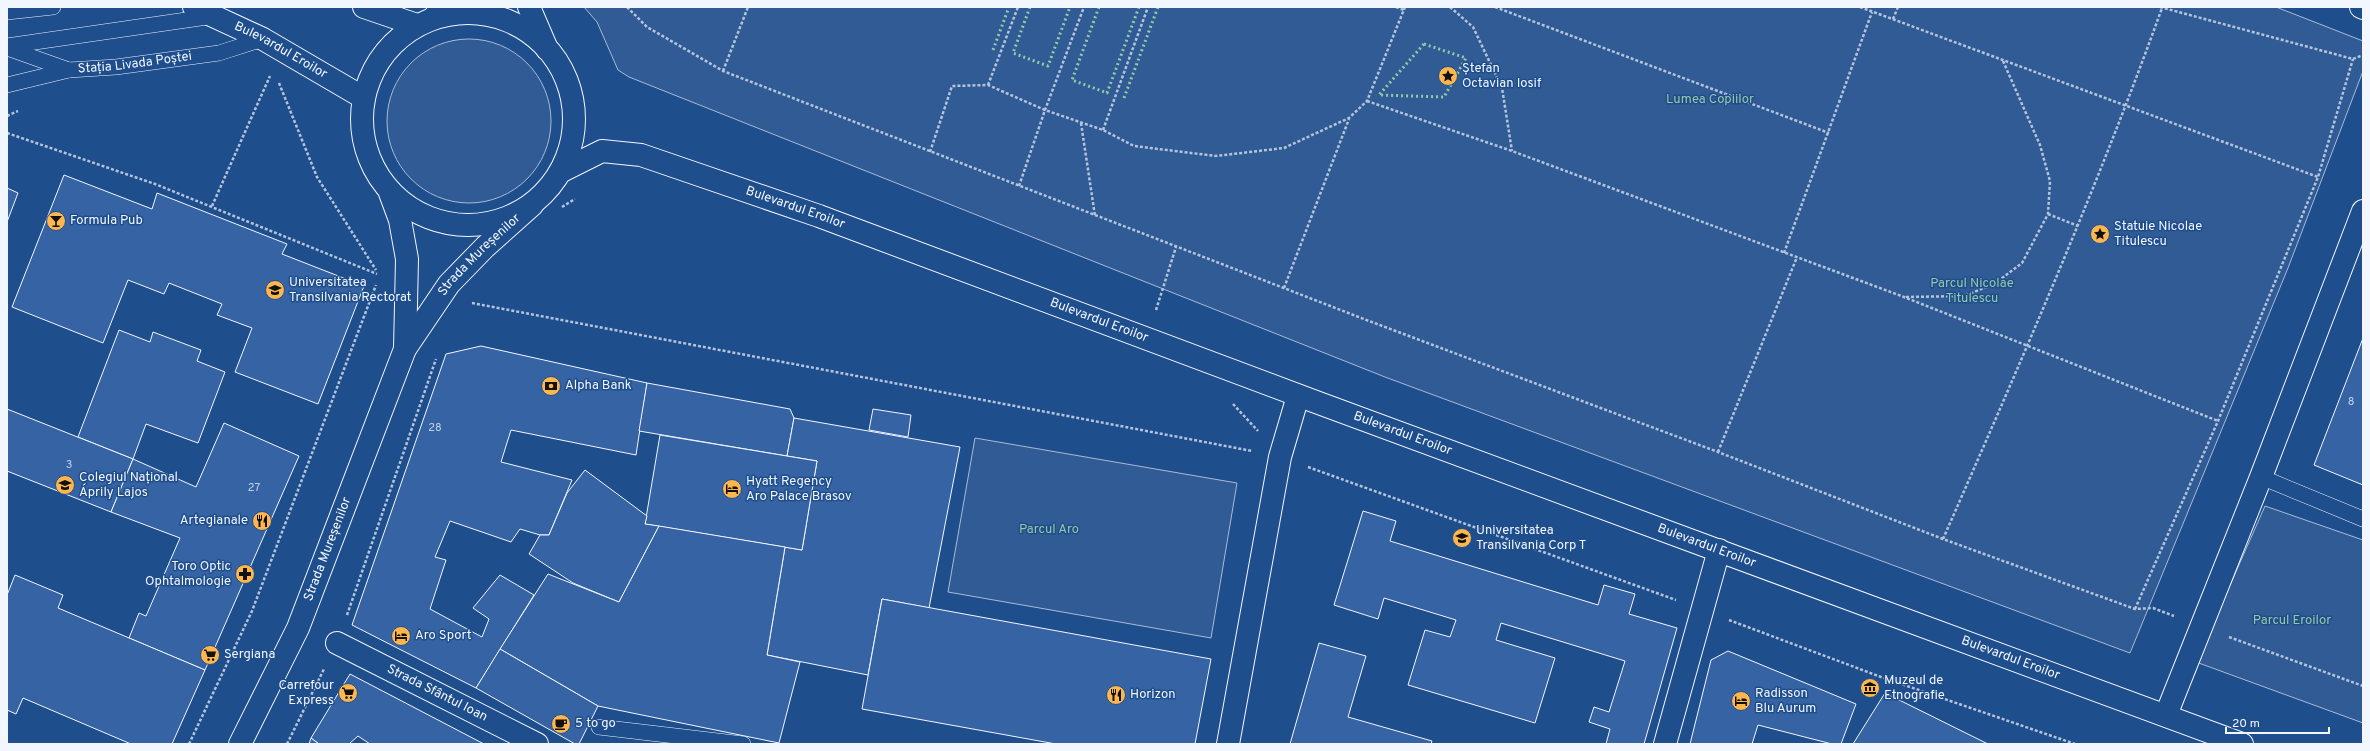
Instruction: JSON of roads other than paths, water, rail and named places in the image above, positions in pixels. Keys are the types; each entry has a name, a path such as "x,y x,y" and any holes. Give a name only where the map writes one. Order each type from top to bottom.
{"main road":[{"name":"Bulevardul Eroilor","path":"194,7 263,39 364,98"},
{"path":"364,7 414,24"},
{"path":"529,7 547,48 565,76 574,107 573,140 562,171 549,190 532,205 505,220 474,226 443,224 415,212 390,193 372,164 363,132 364,98 372,73 385,51 396,37 414,24 438,12 495,17 523,29 547,48"},
{"name":"Bulevardul Eroilor","path":"562,171 602,151 641,155 819,216 1298,396 2242,744"},
{"name":"Strada Mureșenilor","path":"390,193 400,220 407,259 405,349"},
{"name":"Strada Mureșenilor","path":"240,744 298,628 405,349 448,284 485,246 532,205"},
{"path":"2166,715 2261,477 2363,211"},
{"path":"1228,744 1280,456 1298,396"},
{"path":"1665,744 1719,550"},
{"name":"Strada Sfântul Ioan","path":"336,644 537,744"}],"lane":[{"path":"7,12 53,7"},
{"path":"7,47 214,16"},
{"name":"Stația Livada Poștei","path":"7,85 70,70 116,67 219,53 263,39"},
{"path":"7,47 70,70"},
{"path":"2261,477 2363,519"},
{"path":"599,727 743,744"}],"place":[{"name":"Ștefan Octavian Iosif","path":"1448,76"},
{"name":"Formula Pub","path":"56,221"},
{"name":"Statuie Nicolae Titulescu","path":"2100,234"},
{"name":"Universitatea Transilvania Rectorat","path":"275,290"},
{"name":"Alpha Bank","path":"551,386"},
{"name":"Colegiul Național Áprily Lajos","path":"65,485"},
{"name":"Hyatt Regency Aro Palace Brasov","path":"732,489"},
{"name":"Artegianale","path":"262,521"},
{"name":"Universitatea Transilvania Corp T","path":"1462,538"},
{"name":"Toro Optic Ophtalmologie","path":"245,574"},
{"name":"Aro Sport","path":"401,636"},
{"name":"Sergiana","path":"210,655"},
{"name":"Muzeul de Etnografie","path":"1870,688"},
{"name":"Carrefour Express","path":"348,693"},
{"name":"Horizon","path":"1116,695"},
{"name":"Radisson Blu Aurum","path":"1741,701"},
{"name":"5 to go","path":"561,724"}],"park label":[{"name":"Lumea Copiilor","path":"1710,100"},
{"name":"Parcul Nicolae Titulescu","path":"1972,292"},
{"name":"Parcul Aro","path":"1049,530"},
{"name":"Parcul Eroilor","path":"2292,621"}]}
